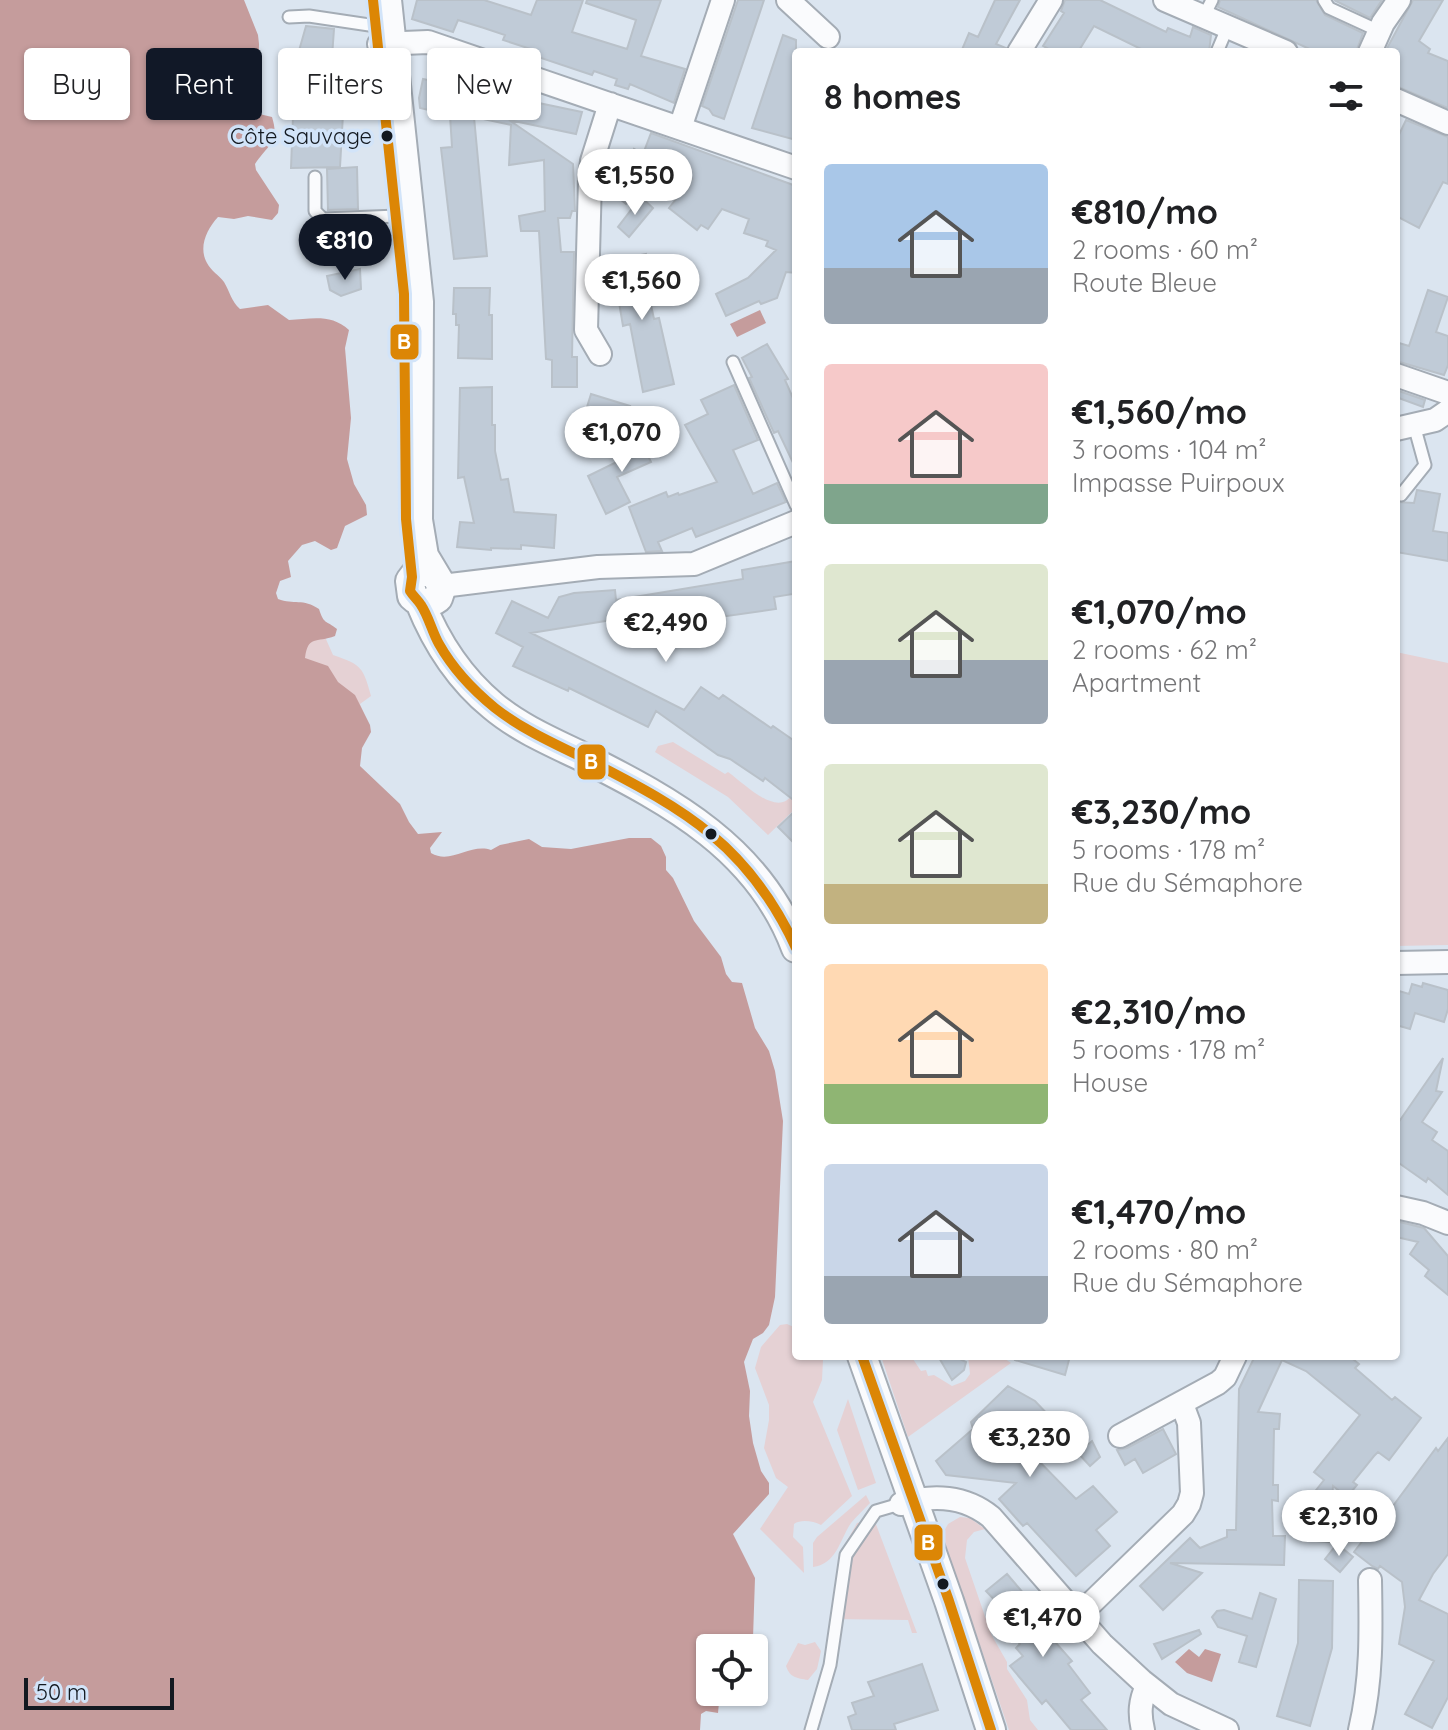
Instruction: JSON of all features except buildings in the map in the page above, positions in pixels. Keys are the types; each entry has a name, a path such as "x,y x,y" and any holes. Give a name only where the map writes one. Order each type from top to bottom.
{"street":[{"path":"680,128 723,0"},
{"path":"788,0 828,37"},
{"path":"1021,48 1051,0"},
{"path":"1165,0 1208,8 1228,26 1277,48"},
{"path":"1372,48 1399,0"},
{"path":"381,23 428,42 792,167"},
{"path":"381,23 404,294 406,519 429,587 462,650 504,695 536,717 641,769 709,812 769,871 792,909"},
{"path":"381,23 419,302 418,520 433,635 467,681 492,706 542,737 677,807 726,846 760,884 792,940"},
{"path":"1400,102 1448,123"},
{"path":"600,354 586,330 590,179 592,161 610,104"},
{"path":"1400,376 1448,393"},
{"path":"1405,427 1435,420 1448,411"},
{"path":"429,587 598,567 694,564 792,524"},
{"path":"1400,963 1448,962"},
{"path":"1400,1208 1448,1223"},
{"path":"849,1360 906,1502 991,1730"},
{"path":"863,1360 974,1730"},
{"path":"1120,1436 1218,1383 1225,1377 1233,1360"},
{"path":"1078,1616 1183,1514 1189,1504 1192,1493 1189,1423 1182,1404"},
{"path":"906,1502 949,1497 977,1506 991,1517 1102,1644 1147,1686 1171,1704 1227,1730"},
{"path":"1360,1730 1371,1662 1370,1580"},
{"path":"1143,1730 1141,1699 1147,1686"}],"lane":[{"path":"1324,0 1329,8 1379,31"},
{"path":"289,17 381,23"},
{"path":"1219,48 1228,26"},
{"path":"315,177 314,208 323,219 397,216"},
{"path":"733,362 792,496"},
{"path":"1401,495 1425,465 1405,427"},
{"path":"811,1730 830,1665 846,1555 876,1511 906,1502"}],"shaded area":[{"path":"0,0 244,0 258,35 259,48 146,48 146,120 262,120 262,115 272,117 274,138 255,164 279,205 278,213 272,220 248,216 234,219 218,217 205,238 204,257 240,309 268,305 289,320 328,319 349,330 345,348 351,418 347,459 354,484 366,505 367,515 345,526 337,548 331,550 315,541 302,545 288,561 291,577 280,581 276,593 278,599 319,609 324,620 337,629 335,636 311,643 305,658 328,666 338,682 355,695 371,732 362,748 360,766 400,804 418,834 442,832 430,848 431,853 446,857 476,849 491,850 529,839 542,847 571,849 629,838 651,838 661,846 666,857 666,870 694,921 721,957 732,982 742,983 755,1028 769,1051 783,1121 775,1297 769,1325 753,1339 744,1362 750,1391 749,1416 753,1443 761,1471 769,1483 769,1494 733,1534 755,1578 753,1634 696,1634 696,1706 719,1706 718,1713 706,1711 701,1714 700,1730 0,1730"},
{"path":"760,310 766,323 737,337 730,324"},
{"path":"321,628 333,655 356,665 366,679 371,696 360,704 364,714 335,705 289,638"},
{"path":"1400,653 1448,663 1448,945 1400,946"},
{"path":"673,742 725,774 728,772 769,801 785,801 792,794 792,812 768,835 728,797 655,752 658,746"},
{"path":"780,1325 792,1326 792,1360 823,1360 822,1380 813,1402 852,1496 821,1525 807,1521 794,1524 793,1537 803,1547 804,1573 760,1529 788,1487 776,1478 764,1448 769,1405 755,1368 761,1347"},
{"path":"882,1360 914,1360 921,1371 926,1370 928,1376 934,1375 952,1386 965,1381 970,1374 968,1360 1007,1360 1011,1363 908,1437"},
{"path":"848,1399 876,1483 858,1490 837,1430"},
{"path":"866,1495 870,1503 851,1523 833,1556 813,1567 813,1543 817,1537"},
{"path":"960,1517 970,1518 985,1529 974,1532 967,1540 965,1558 991,1634 1007,1662 1007,1669 1027,1700 1030,1720 1038,1730 1009,1730 942,1535 948,1524"},
{"path":"874,1519 917,1633 912,1633 908,1620 831,1619 843,1548 857,1523"},
{"path":"815,1642 821,1651 817,1669 808,1680 797,1678 786,1666 798,1643 805,1645"},
{"path":"1189,1649 1199,1657 1205,1649 1221,1654 1212,1682 1187,1673 1175,1662"}],"transit line":[{"name":"B","path":"373,0 404,294 406,519 412,577 410,591 424,610 445,653 479,694 517,723 656,797 711,835 757,883 792,940"},
{"name":"B","path":"863,1360 991,1730"}],"place":[{"name":"Côte Sauvage","path":"387,136"}]}
